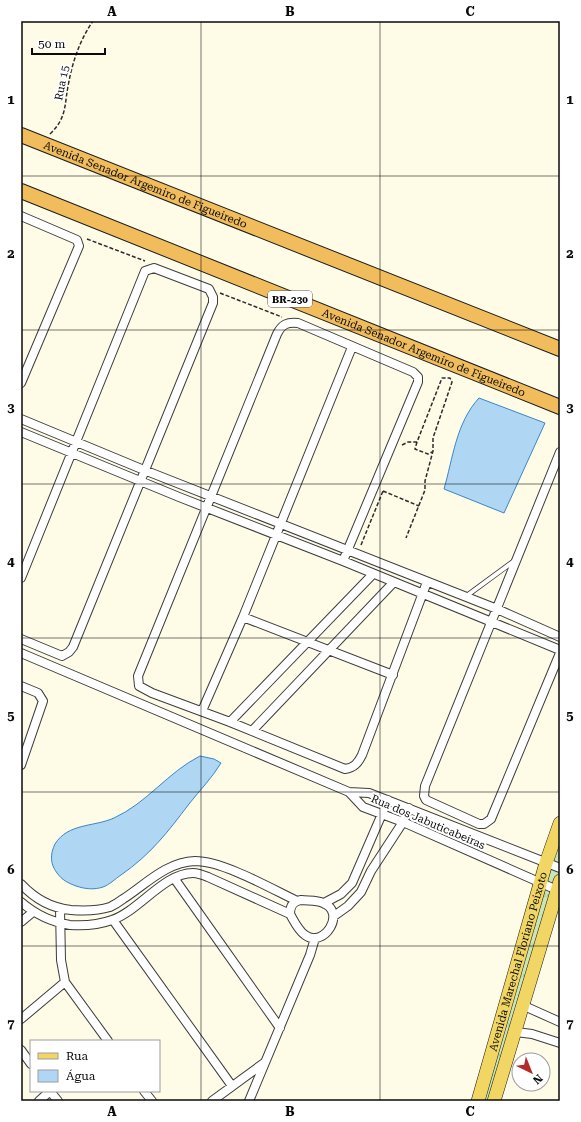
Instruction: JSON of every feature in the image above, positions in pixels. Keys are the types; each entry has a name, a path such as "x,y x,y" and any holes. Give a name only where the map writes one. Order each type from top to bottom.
{"highway":[{"name":"Avenida Senador Argemiro de Figueiredo","path":"21,135 560,349"},
{"name":"Avenida Senador Argemiro de Figueiredo","path":"21,191 560,407"}],"main road":[{"name":"Avenida Marechal Floriano Peixoto","path":"478,1101 546,863 560,823"},
{"name":"Avenida Marechal Floriano Peixoto","path":"494,1101 559,886"}],"street":[{"path":"21,216 78,240 79,246 21,382"},
{"path":"21,578 142,275 150,268 204,286 212,293 212,303 69,652 62,656 21,639"},
{"path":"343,561 418,377 413,372 298,323 290,322 280,328 277,334 138,676 139,686 152,693 230,722 345,769 350,768 362,755 424,595 427,582"},
{"path":"202,711 243,617 352,347"},
{"path":"21,419 144,470 465,596 560,637"},
{"path":"21,432 207,508 343,561 393,583 492,622 560,652 491,819 484,824 479,824 426,800 424,796 425,786 492,622 560,452"},
{"path":"230,722 373,574"},
{"path":"252,731 393,583"},
{"path":"243,617 393,675"},
{"path":"21,653 349,792"},
{"path":"21,686 38,693 43,701 21,765"},
{"name":"Rua dos Jabuticabeiras","path":"349,792 369,793 560,868"},
{"name":"Rua dos Jabuticabeiras","path":"349,792 363,806 403,822 541,884 559,886"},
{"path":"21,884 41,901 60,909 89,912 111,907 161,871 177,864 194,861 210,863 232,871 297,901 324,903 341,894 352,883 388,800"},
{"path":"21,902 33,912 58,923 80,926 113,920 133,908 174,878 185,874 194,873 208,877 290,914 304,934 315,938 327,932 331,927 334,916 348,906 361,892 372,871 403,822 409,808"},
{"path":"174,878 280,1028"},
{"path":"290,914 291,906 297,901"},
{"path":"324,903 332,911 334,916"},
{"path":"60,909 58,923 61,960 65,982 107,1040"},
{"path":"21,922 33,912"},
{"path":"113,920 232,1086"},
{"path":"249,1101 310,955 315,938"},
{"path":"21,1020 65,982"},
{"path":"522,1005 560,1022"},
{"path":"516,1032 532,1034 560,1043"},
{"path":"21,1050 30,1063"},
{"path":"212,1101 265,1063"},
{"path":"39,1101 49,1092"},
{"path":"51,1092 58,1101"},
{"path":"145,1092 152,1101"}],"lane":[{"path":"465,596 516,560"}],"path":[{"name":"Rua 15","path":"40,143 62,120 68,81 83,35 93,21"},
{"path":"78,240 84,238 146,262 150,268"},
{"path":"212,293 225,294 281,316 290,322"},
{"path":"406,538 425,490 425,481 433,451 433,438 452,382 450,378 442,378 415,449 428,454 433,451"},
{"path":"401,446 408,442 417,442"},
{"path":"357,554 383,491 419,506"}],"green space":[{"path":"560,826 560,866 548,862"},
{"path":"548,867 560,871 505,1059 491,1101 480,1101"}],"water":[{"path":"479,398 545,423 504,513 444,489 460,430 465,418"},
{"path":"200,756 214,759 221,763 166,834 132,867 110,883 96,889 83,888 70,884 59,875 52,863 52,851 60,837 74,829 106,821 126,812 178,770"}]}
